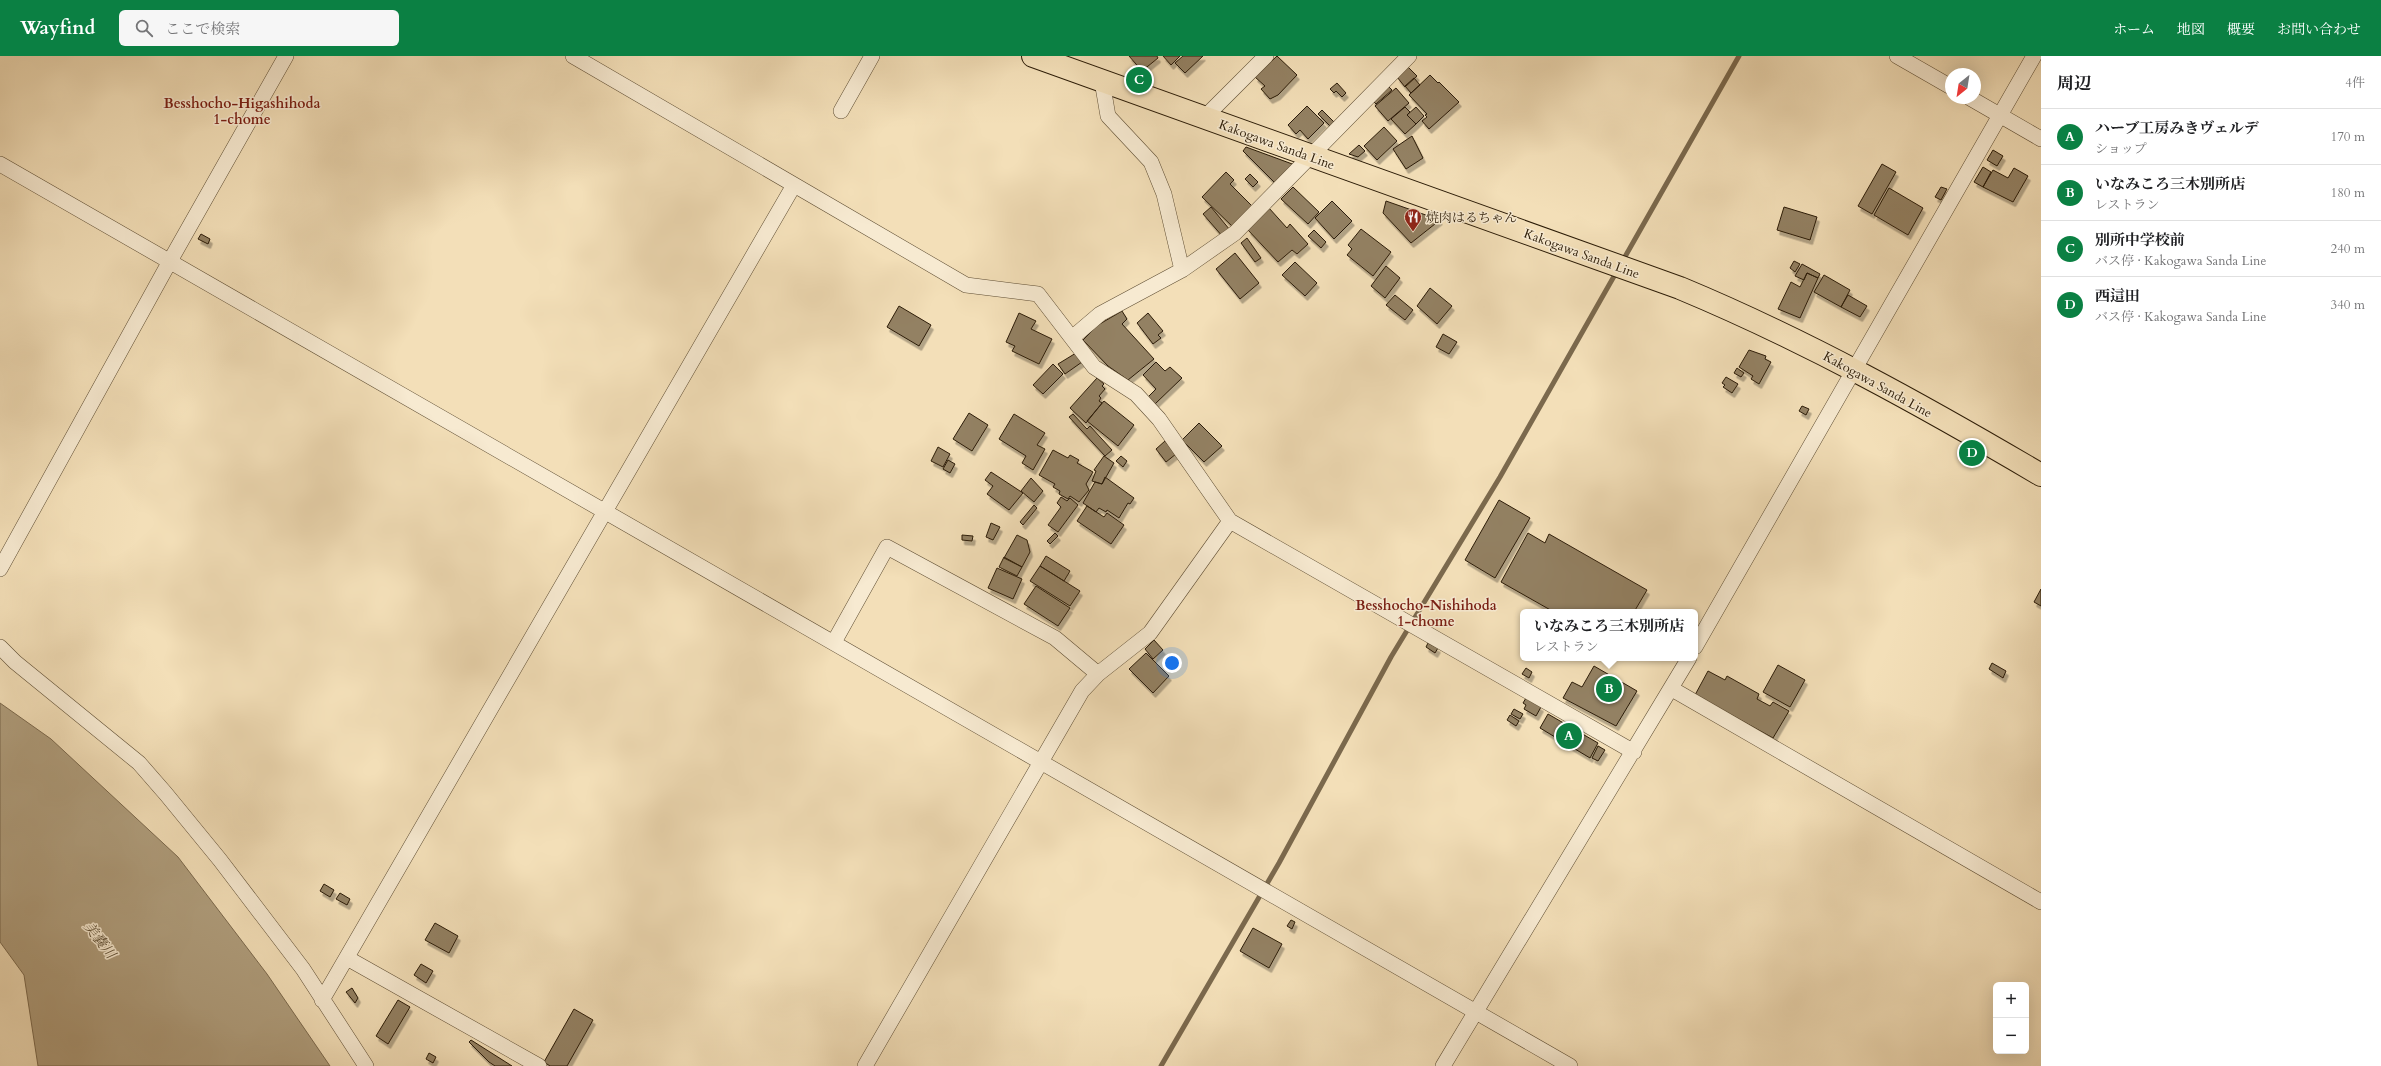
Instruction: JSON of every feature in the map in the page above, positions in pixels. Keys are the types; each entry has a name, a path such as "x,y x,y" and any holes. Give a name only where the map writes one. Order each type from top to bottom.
{"main road":[{"name":"Kakogawa Sanda Line","path":"1033,56 1680,288 1775,329 1853,369 2040,473"}],"street":[{"path":"0,569 170,261 286,56"},
{"path":"573,56 966,285 1038,294 1073,337 1094,367 1136,394 1159,419 1230,521 1634,752"},
{"path":"841,111 872,56"},
{"path":"1204,118 1266,56"},
{"path":"1073,337 1100,314 1182,270 1235,233 1410,56"},
{"path":"1897,56 1945,84"},
{"path":"1698,642 1853,369 2001,116 2034,56"},
{"path":"1102,81 1108,116 1151,162 1164,194 1182,270"},
{"path":"1980,104 2041,139"},
{"path":"0,164 1041,760 1570,1066"},
{"path":"322,1000 604,510 794,184"},
{"path":"865,1066 1082,691 1098,674 1150,633 1230,521"},
{"path":"834,642 888,547 1054,638 1098,674"},
{"path":"0,647 21,667 138,763 220,860 303,969 366,1066"},
{"path":"1443,1066 1634,752 1687,661"},
{"path":"1672,689 2041,902"},
{"path":"347,958 539,1066"}],"water":[{"name":"美嚢川","path":"0,703 51,739 178,857 267,974 330,1066 38,1066 24,975 0,942"}],"building":[{"path":"1129,56 1157,56 1158,58 1142,71"},
{"path":"1163,56 1180,56 1171,65"},
{"path":"1183,56 1203,56 1185,73 1175,63"},
{"path":"1277,56 1297,75 1278,95 1270,99 1261,89 1265,86 1255,77"},
{"path":"1408,67 1417,76 1405,87 1397,77"},
{"path":"1430,75 1459,102 1429,129 1422,121 1427,117 1425,115 1427,114 1409,95"},
{"path":"1414,78 1420,85 1411,93 1405,86"},
{"path":"1337,83 1346,93 1342,97 1336,91 1334,93 1330,89"},
{"path":"1387,85 1392,90 1376,104 1372,100"},
{"path":"1396,88 1409,103 1388,121 1375,106"},
{"path":"1307,106 1324,123 1308,139 1300,130 1296,134 1288,125"},
{"path":"1405,107 1410,112 1407,115 1416,124 1405,134 1391,119"},
{"path":"1416,107 1424,116 1416,124 1407,115"},
{"path":"1322,110 1336,124 1332,128 1318,114"},
{"path":"1384,127 1397,141 1377,160 1364,146"},
{"path":"1412,136 1423,158 1406,169 1393,149"},
{"path":"1359,145 1365,151 1358,157 1349,154"},
{"path":"1246,147 1295,165 1275,183 1243,151"},
{"path":"1993,150 2003,156 1997,166 1987,160"},
{"path":"1882,164 1896,172 1872,214 1858,206"},
{"path":"1983,167 1991,172 1983,187 1974,182"},
{"path":"2014,168 2028,176 2013,202 1983,187 1993,170 2008,178"},
{"path":"1226,172 1234,180 1230,184 1254,208 1234,228 1202,197"},
{"path":"1250,174 1258,182 1253,187 1245,179"},
{"path":"1293,187 1319,212 1308,224 1281,199"},
{"path":"1941,187 1947,189 1941,200 1935,197"},
{"path":"1889,188 1923,208 1908,235 1874,215"},
{"path":"1332,201 1352,221 1334,239 1315,218"},
{"name":"焼肉はるちゃん","path":"1386,201 1440,220 1411,243 1383,213"},
{"path":"1211,207 1230,230 1223,237 1203,214"},
{"path":"1784,207 1817,217 1810,240 1777,230"},
{"path":"1269,208 1287,228 1290,224 1308,244 1297,254 1292,250 1278,262 1248,230"},
{"path":"1361,229 1391,252 1373,276 1347,255 1352,249 1348,245"},
{"path":"1314,230 1326,242 1321,248 1308,236"},
{"path":"201,234 210,239 208,244 198,239"},
{"path":"1247,238 1261,258 1255,262 1241,243"},
{"path":"1235,253 1259,283 1240,299 1216,269"},
{"path":"1794,261 1800,264 1795,272 1790,268"},
{"path":"1295,262 1317,283 1305,296 1282,275"},
{"path":"1802,264 1820,274 1818,278 1807,273 1804,280 1795,276"},
{"path":"1386,266 1400,278 1385,298 1371,286"},
{"path":"1807,273 1818,278 1800,318 1778,309 1791,282 1800,287"},
{"path":"1824,275 1850,290 1841,307 1814,292"},
{"path":"1430,288 1452,306 1437,324 1417,306"},
{"path":"1395,295 1413,310 1405,320 1386,305"},
{"path":"1848,295 1867,306 1860,317 1841,307"},
{"path":"899,306 931,325 919,346 887,327"},
{"path":"1122,311 1127,319 1122,324 1154,359 1128,380 1108,366 1083,340 1098,325"},
{"path":"1019,313 1036,321 1031,329 1052,339 1039,364 1012,351 1015,346 1006,342"},
{"path":"1148,313 1163,331 1158,335 1161,338 1153,344 1137,323"},
{"path":"1443,334 1457,342 1449,354 1436,347"},
{"path":"1749,350 1766,356 1765,359 1771,362 1759,384 1751,379 1753,376 1739,367"},
{"path":"1076,353 1082,362 1065,374 1058,364"},
{"path":"1156,362 1165,371 1170,367 1182,378 1155,404 1148,397 1156,389 1143,375"},
{"path":"1053,364 1063,374 1043,394 1033,385"},
{"path":"1737,368 1744,373 1741,377 1734,373"},
{"path":"1726,377 1738,384 1732,393 1723,387 1725,385 1722,383"},
{"path":"1097,378 1104,384 1102,386 1105,389 1099,396 1101,398 1099,401 1102,403 1086,423 1070,408"},
{"path":"1104,401 1134,425 1118,446 1087,421"},
{"path":"1802,406 1809,409 1806,415 1799,411"},
{"path":"969,413 988,425 972,451 953,439"},
{"path":"1014,414 1045,433 1037,445 1045,449 1033,470 1022,463 1026,456 999,439"},
{"path":"1073,414 1087,429 1090,426 1112,450 1105,456 1069,417"},
{"path":"1199,423 1222,446 1204,462 1182,440"},
{"path":"1165,441 1176,454 1166,462 1156,449"},
{"path":"938,447 950,454 943,467 931,461"},
{"path":"1053,450 1068,458 1070,455 1079,460 1077,463 1093,472 1086,484 1089,490 1079,502 1070,496 1068,499 1059,494 1060,491 1053,487 1055,484 1039,475"},
{"path":"1104,456 1114,463 1102,484 1092,481 1096,471 1094,470"},
{"path":"1121,456 1127,461 1123,467 1116,461"},
{"path":"948,460 955,464 950,473 943,469"},
{"path":"991,472 1023,493 1009,510 987,494 993,486 985,480"},
{"path":"1105,477 1134,498 1130,504 1128,503 1119,518 1107,510 1106,512 1099,508 1096,512 1083,503 1095,482 1102,484"},
{"path":"1031,478 1043,491 1034,502 1021,491"},
{"path":"1061,497 1067,501 1070,498 1078,505 1058,532 1048,525 1061,507 1057,503"},
{"path":"1499,500 1530,518 1495,578 1465,560"},
{"path":"1034,505 1037,508 1023,525 1020,522"},
{"path":"1087,506 1104,517 1107,513 1124,525 1111,544 1077,521"},
{"path":"991,523 1000,527 993,540 986,537"},
{"path":"1055,533 1058,536 1050,544 1047,541"},
{"path":"1528,533 1545,543 1549,534 1647,590 1636,609 1549,609 1501,582"},
{"path":"962,535 973,536 972,541 962,540"},
{"path":"1017,535 1027,540 1030,552 1022,567 1004,558"},
{"path":"1046,556 1070,571 1064,581 1040,566"},
{"path":"1004,557 1022,567 1017,576 999,567"},
{"path":"1040,566 1080,591 1070,606 1030,581"},
{"path":"997,568 1022,579 1013,599 988,588"},
{"path":"1036,586 1070,608 1058,626 1024,604"},
{"path":"2041,589 2041,606 2034,602"},
{"path":"1154,640 1163,650 1153,659 1145,649"},
{"path":"1428,643 1438,648 1435,653 1426,647"},
{"path":"1146,653 1169,676 1153,693 1129,669"},
{"path":"1992,663 2006,671 2003,678 1989,669"},
{"path":"1778,665 1805,680 1790,707 1763,692"},
{"path":"1594,666 1637,691 1616,726 1563,698 1572,682 1582,687"},
{"path":"1526,668 1532,672 1529,678 1522,674"},
{"path":"1708,671 1725,680 1727,676 1759,694 1757,699 1770,706 1773,702 1789,711 1773,738 1695,695"},
{"path":"1526,698 1541,707 1536,716 1524,709 1526,705 1523,703"},
{"path":"1514,709 1523,714 1520,719 1511,714"},
{"path":"1548,714 1598,743 1590,758 1540,728"},
{"path":"1510,715 1519,721 1516,726 1507,720"},
{"path":"1598,746 1605,750 1598,761 1592,758"},
{"path":"324,884 334,890 330,897 320,891"},
{"path":"340,893 350,899 347,905 336,899"},
{"path":"1291,920 1295,922 1292,929 1287,926"},
{"path":"435,923 458,936 449,953 425,940"},
{"path":"1253,928 1282,944 1269,968 1240,951"},
{"path":"421,964 433,971 426,983 414,975"},
{"path":"352,988 358,998 355,1003 346,992"},
{"path":"398,1000 410,1007 388,1044 376,1036"},
{"path":"574,1009 593,1020 567,1066 550,1066 544,1062"},
{"path":"471,1040 512,1066 495,1066 469,1042"},
{"path":"429,1053 436,1057 433,1063 426,1059"}],"waterway":[{"path":"1622,262 1739,56"},
{"path":"1161,1066 1279,863 1391,657 1500,477 1617,271"}],"place":[{"name":"別所中学校前","path":"1139,80"},
{"name":"焼肉はるちゃん","path":"1413,232"},
{"name":"西這田","path":"1972,453"},
{"name":"いなみころ三木別所店","path":"1609,689"},
{"name":"ハーブ工房みきヴェルデ","path":"1569,736"}],"district":[{"name":"Besshocho-Higashihoda 1-chome","path":"242,112"},
{"name":"Besshocho-Nishihoda 1-chome","path":"1426,614"}]}
